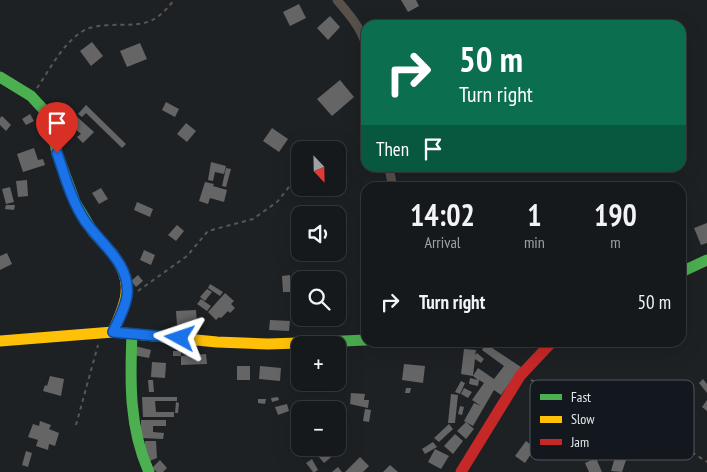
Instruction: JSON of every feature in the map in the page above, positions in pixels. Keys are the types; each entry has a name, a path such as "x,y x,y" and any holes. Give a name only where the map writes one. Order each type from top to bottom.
{"street":[{"path":"337,0 353,18 361,33"},
{"path":"0,77 31,96 43,109 75,202 93,232 122,268 127,286 127,296 113,332"},
{"path":"686,270 707,260"},
{"path":"0,341 113,332 218,342 268,344 361,340"},
{"path":"132,334 133,416 140,452 150,472"},
{"path":"461,472 520,376 547,347"}],"path":[{"path":"31,96 72,38 85,29 97,26 145,24 159,17 174,0"},
{"path":"127,296 140,291 187,256 208,231 254,219 277,202 291,185"},
{"path":"76,425 99,333"},
{"path":"520,376 531,380"},
{"path":"694,454 707,462"}],"building":[{"path":"401,0 416,0 419,6 408,12"},
{"path":"299,4 306,18 290,26 283,12"},
{"path":"330,16 340,27 328,40 317,28"},
{"path":"92,42 103,56 91,66 80,51"},
{"path":"140,43 147,59 127,67 120,51"},
{"path":"340,80 354,97 332,116 317,99"},
{"path":"166,102 179,109 175,117 162,110"},
{"path":"86,105 126,144 122,148 86,113 82,117 78,114"},
{"path":"30,114 34,121 26,125 22,119"},
{"path":"75,115 94,132 83,143 77,137 81,134 73,127 70,131 65,126"},
{"path":"2,116 11,125 6,131 0,125 0,118"},
{"path":"186,123 196,131 187,142 177,134"},
{"path":"272,128 288,139 279,152 263,141"},
{"path":"34,148 38,160 43,159 45,165 23,172 17,154"},
{"path":"211,162 226,166 224,174 215,172 213,181 208,180"},
{"path":"226,168 231,169 226,187 222,186"},
{"path":"27,180 28,196 18,197 16,181"},
{"path":"205,182 227,190 224,202 210,198 208,204 199,201"},
{"path":"10,187 14,202 6,204 2,189"},
{"path":"101,188 108,199 99,204 92,193"},
{"path":"137,202 153,209 150,217 134,210"},
{"path":"6,205 15,205 14,210 5,209"},
{"path":"707,223 707,243 701,245 694,228"},
{"path":"177,225 184,231 176,241 168,235"},
{"path":"144,250 155,255 151,265 140,260"},
{"path":"7,253 12,264 0,270 0,256"},
{"path":"138,275 143,281 136,287 131,281"},
{"path":"290,275 290,292 283,292 282,276"},
{"path":"210,284 223,292 220,296 208,288"},
{"path":"207,289 212,292 205,301 200,297"},
{"path":"225,293 234,301 231,304 235,308 230,313 228,311 216,320 208,312"},
{"path":"201,299 211,306 207,311 197,304"},
{"path":"196,310 197,324 177,325 176,311"},
{"path":"270,320 290,321 289,331 269,330"},
{"path":"135,346 151,350 149,358 133,355"},
{"path":"484,347 491,347 521,367 501,395 494,390 473,426 464,421 474,403 481,406 472,400 484,383 479,380 478,386 469,384 470,378 478,380 473,376 478,368 494,379 504,366 482,350"},
{"path":"464,349 476,350 475,355 477,353 484,359 481,363 475,359 473,376 461,374"},
{"path":"173,351 181,351 181,356 173,356"},
{"path":"206,354 207,364 181,365 181,356"},
{"path":"152,362 166,363 165,378 151,377"},
{"path":"404,364 425,366 423,383 402,380"},
{"path":"237,366 250,366 250,380 237,380"},
{"path":"260,366 281,368 280,381 259,379"},
{"path":"50,376 64,379 61,396 43,391 45,385 47,386"},
{"path":"703,379 707,384 707,393 699,383"},
{"path":"148,380 153,380 154,392 149,392"},
{"path":"461,381 465,383 460,394 455,392"},
{"path":"406,388 411,388 410,393 405,393"},
{"path":"464,388 472,392 468,398 461,394"},
{"path":"351,393 365,394 364,400 369,400 368,408 350,404"},
{"path":"451,394 458,395 455,423 448,423"},
{"path":"142,397 177,397 177,401 155,401 156,412 174,412 174,417 143,417"},
{"path":"278,397 279,400 272,402 271,398"},
{"path":"258,399 266,399 265,404 258,403"},
{"path":"707,400 707,411 702,407"},
{"path":"176,402 179,403 178,413 175,413"},
{"path":"287,404 289,411 278,415 275,407"},
{"path":"460,406 464,407 462,415 458,414"},
{"path":"365,409 371,410 369,422 363,421"},
{"path":"141,420 166,420 166,426 153,426 153,432 164,433 163,439 141,438"},
{"path":"40,421 51,425 49,429 59,433 55,446 49,444 48,450 36,446 38,440 28,437 33,424 39,426"},
{"path":"466,422 474,429 466,439 457,431"},
{"path":"449,424 453,429 439,442 434,438"},
{"path":"455,434 463,441 453,454 444,446"},
{"path":"145,441 156,441 157,458 147,462 144,454"},
{"path":"526,441 530,444 530,456 525,463 515,456"},
{"path":"433,442 437,447 425,454 422,449"},
{"path":"435,449 449,456 441,469 428,462"},
{"path":"26,451 32,453 28,467 22,465"},
{"path":"318,456 333,456 324,463"},
{"path":"360,457 369,466 363,472 345,472"},
{"path":"312,459 318,470 315,472 306,463"},
{"path":"160,460 167,468 163,472 157,472 152,468"},
{"path":"597,460 602,472 589,472 585,463"},
{"path":"614,460 626,460 622,472 611,471"},
{"path":"390,465 398,472 383,472"},
{"path":"338,467 342,472 332,472"}],"traffic: fast":[{"path":"0,77 31,96 43,109 52,130 57,153 75,202 93,232 113,254 120,265"},
{"path":"686,270 707,260"},
{"path":"132,334 131,387 134,421 142,455 149,472"},
{"path":"346,341 361,340"}],"traffic: slow":[{"path":"113,332 123,307 126,291 124,274 120,265"},
{"path":"0,341 113,332 217,342 291,343"}],"traffic: jam":[{"path":"461,472 520,376 547,347"}],"route":[{"path":"57,153 75,202 84,219 118,261 126,278 127,296 113,332 180,338"}]}
